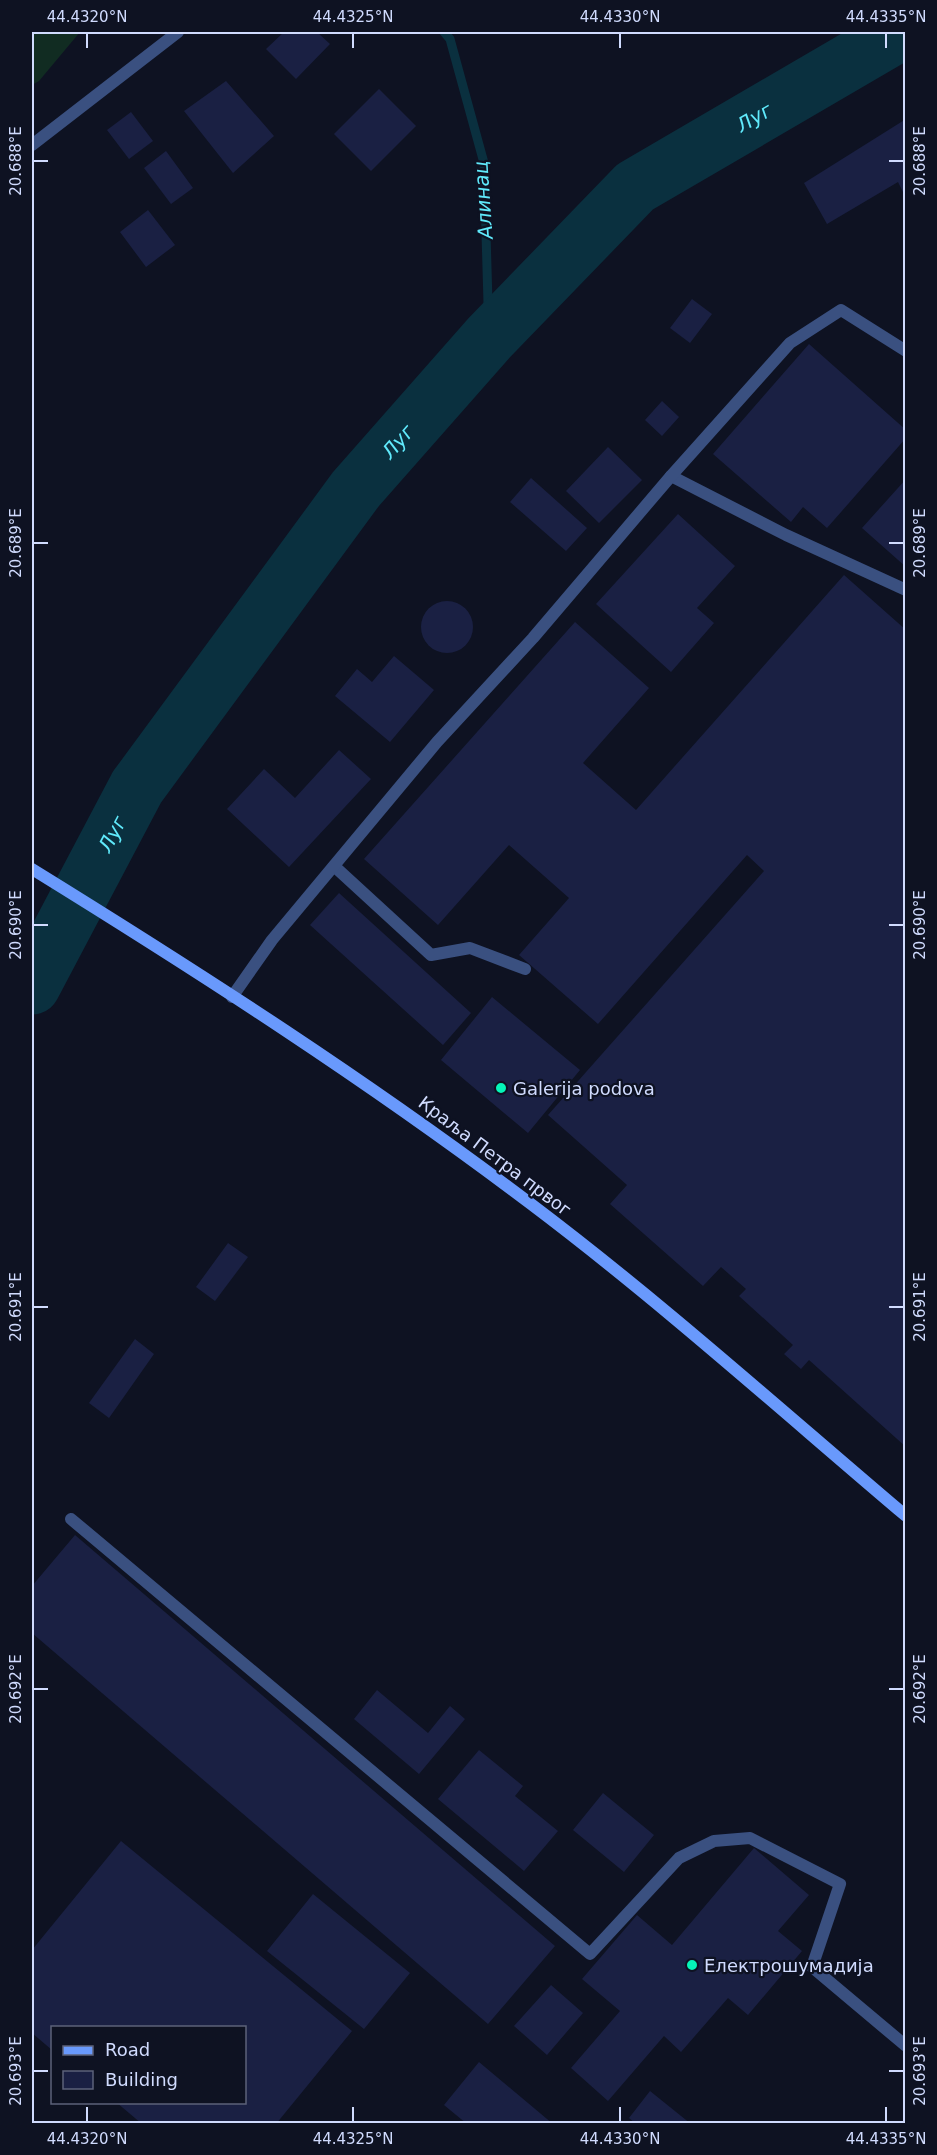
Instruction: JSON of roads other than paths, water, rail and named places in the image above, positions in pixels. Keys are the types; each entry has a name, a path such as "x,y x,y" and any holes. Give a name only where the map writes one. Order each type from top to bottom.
{"main road":[{"name":"Краља Петра првог","path":"32,869 138,935 394,1103 533,1206 668,1314 906,1516"}],"street":[{"path":"32,145 178,32"},
{"path":"232,997 272,940 437,742 533,638 671,476 790,343 841,310 906,351"},
{"path":"671,476 786,535 906,590"},
{"path":"334,866 431,955 470,948 525,969"},
{"path":"71,1518 590,1954 679,1858 714,1841 750,1838 840,1884 813,1967 906,2046"}],"waterway":[{"name":"Алинац","path":"444,32 450,39 484,163 489,338"},
{"name":"Луг","path":"32,986 137,787 356,489 489,338 635,187 892,37 906,33"}],"place":[{"name":"Galerija podova","path":"501,1088"},
{"name":"Електрошумадија","path":"692,1965"}]}
